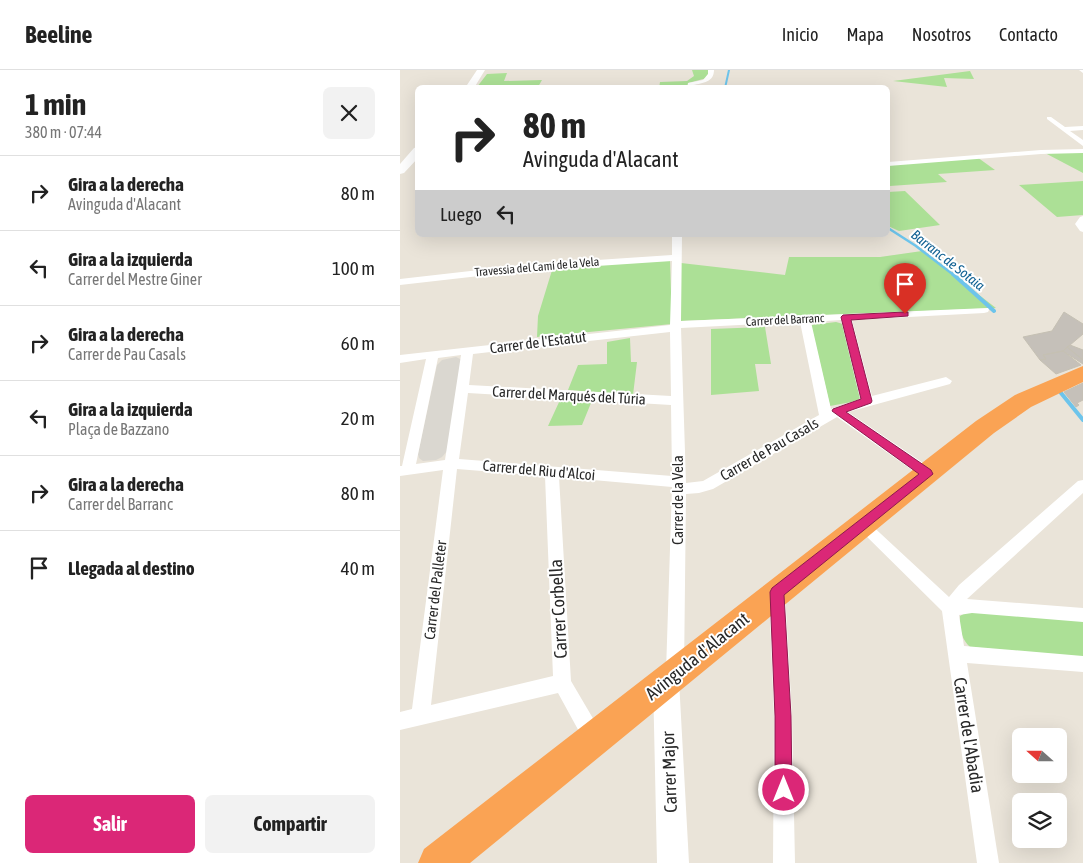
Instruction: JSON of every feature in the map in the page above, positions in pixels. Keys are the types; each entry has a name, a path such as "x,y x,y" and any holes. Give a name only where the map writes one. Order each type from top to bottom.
{"highway":[{"name":"Avinguda d'Alacant","path":"438,863 1007,411 1044,390 1083,373"}],"main road":[{"path":"471,85 481,70"},
{"path":"400,171 415,154"},
{"name":"Carrer Major","path":"671,677 672,863"}],"street":[{"path":"691,85 692,83 707,79 711,74 710,70"},
{"path":"1049,118 1083,144"},
{"path":"1063,128 1083,128"},
{"path":"890,164 1041,152 1083,151"},
{"path":"1083,219 1080,224 1083,229"},
{"name":"Carrer de la Vela","path":"671,677 679,486 675,327 676,237"},
{"name":"Travessia del Camí de la Vela","path":"400,282 522,268 618,260 675,258"},
{"name":"Carrer del Barranc","path":"675,327 984,310"},
{"path":"846,317 867,401"},
{"path":"805,320 831,414 927,474"},
{"name":"Carrer de l'Estatut","path":"400,358 675,327"},
{"name":"Carrer del Palleter","path":"420,716 451,464 468,350"},
{"path":"404,471 433,355"},
{"name":"Carrer de Pau Casals","path":"679,486 698,488 708,485 831,414 867,401 946,381"},
{"name":"Carrer del Marqués del Túria","path":"462,389 676,401"},
{"name":"Carrer del Riu d'Alcoi","path":"404,471 451,464 552,471 679,486"},
{"name":"Carrer Corbella","path":"552,471 562,682 594,738"},
{"path":"950,608 965,590 1083,485"},
{"path":"862,526 950,608 972,606 1083,614"},
{"path":"777,592 783,716 784,863"},
{"name":"Carrer de l'Abadia","path":"950,608 988,863"},
{"path":"956,654 1083,664"},
{"path":"400,721 562,682"}],"green space":[{"path":"692,70 709,70 707,78 688,83 688,85 660,85 660,82 687,81 694,76"},
{"path":"970,71 974,79 944,78 947,87 893,81"},
{"path":"507,73 504,81 542,80 539,85 479,85 487,74"},
{"path":"1083,152 1083,173 1045,153"},
{"path":"977,157 995,170 938,174 947,182 890,186 890,165"},
{"path":"1083,181 1083,215 1057,217 1019,185"},
{"path":"905,191 940,225 899,231 890,227 890,192"},
{"path":"922,251 996,308 680,321 681,263 785,275 789,257 880,257"},
{"path":"670,260 672,324 537,337 538,316 553,267"},
{"path":"836,322 843,324 861,397 857,401 830,406 811,325"},
{"path":"765,327 771,364 755,364 759,391 711,395 711,329"},
{"path":"630,338 631,362 637,362 633,395 568,390 578,365 607,364 607,342"},
{"path":"560,400 591,403 582,425 548,426"},
{"path":"971,612 1083,620 1083,657 970,647 960,629 960,616"}],"shaded area":[{"path":"456,357 462,360 447,451 436,460 423,461 419,458 418,454 437,365 442,360"}],"building":[{"path":"1064,312 1083,324 1083,334 1063,351 1043,355 1046,359 1040,360 1023,337 1052,331"},
{"path":"1070,345 1083,350 1083,360 1067,347"},
{"path":"1067,347 1083,360 1083,364 1063,351"},
{"path":"1063,351 1081,365 1056,374 1040,360 1046,359 1043,355"},
{"path":"1083,383 1083,400 1077,403 1079,405 1076,407 1064,392"}],"waterway":[{"name":"Barranc de Sotaia","path":"726,85 729,70"},
{"name":"Barranc de Sotaia","path":"890,229 916,246 955,276"},
{"name":"Barranc de Sotaia","path":"953,274 994,311"},
{"name":"Barranc de Sotaia","path":"1061,393 1083,420"}],"route":[{"path":"784,790 783,716 777,592 927,474 837,411 867,401 846,317 905,314"}]}
